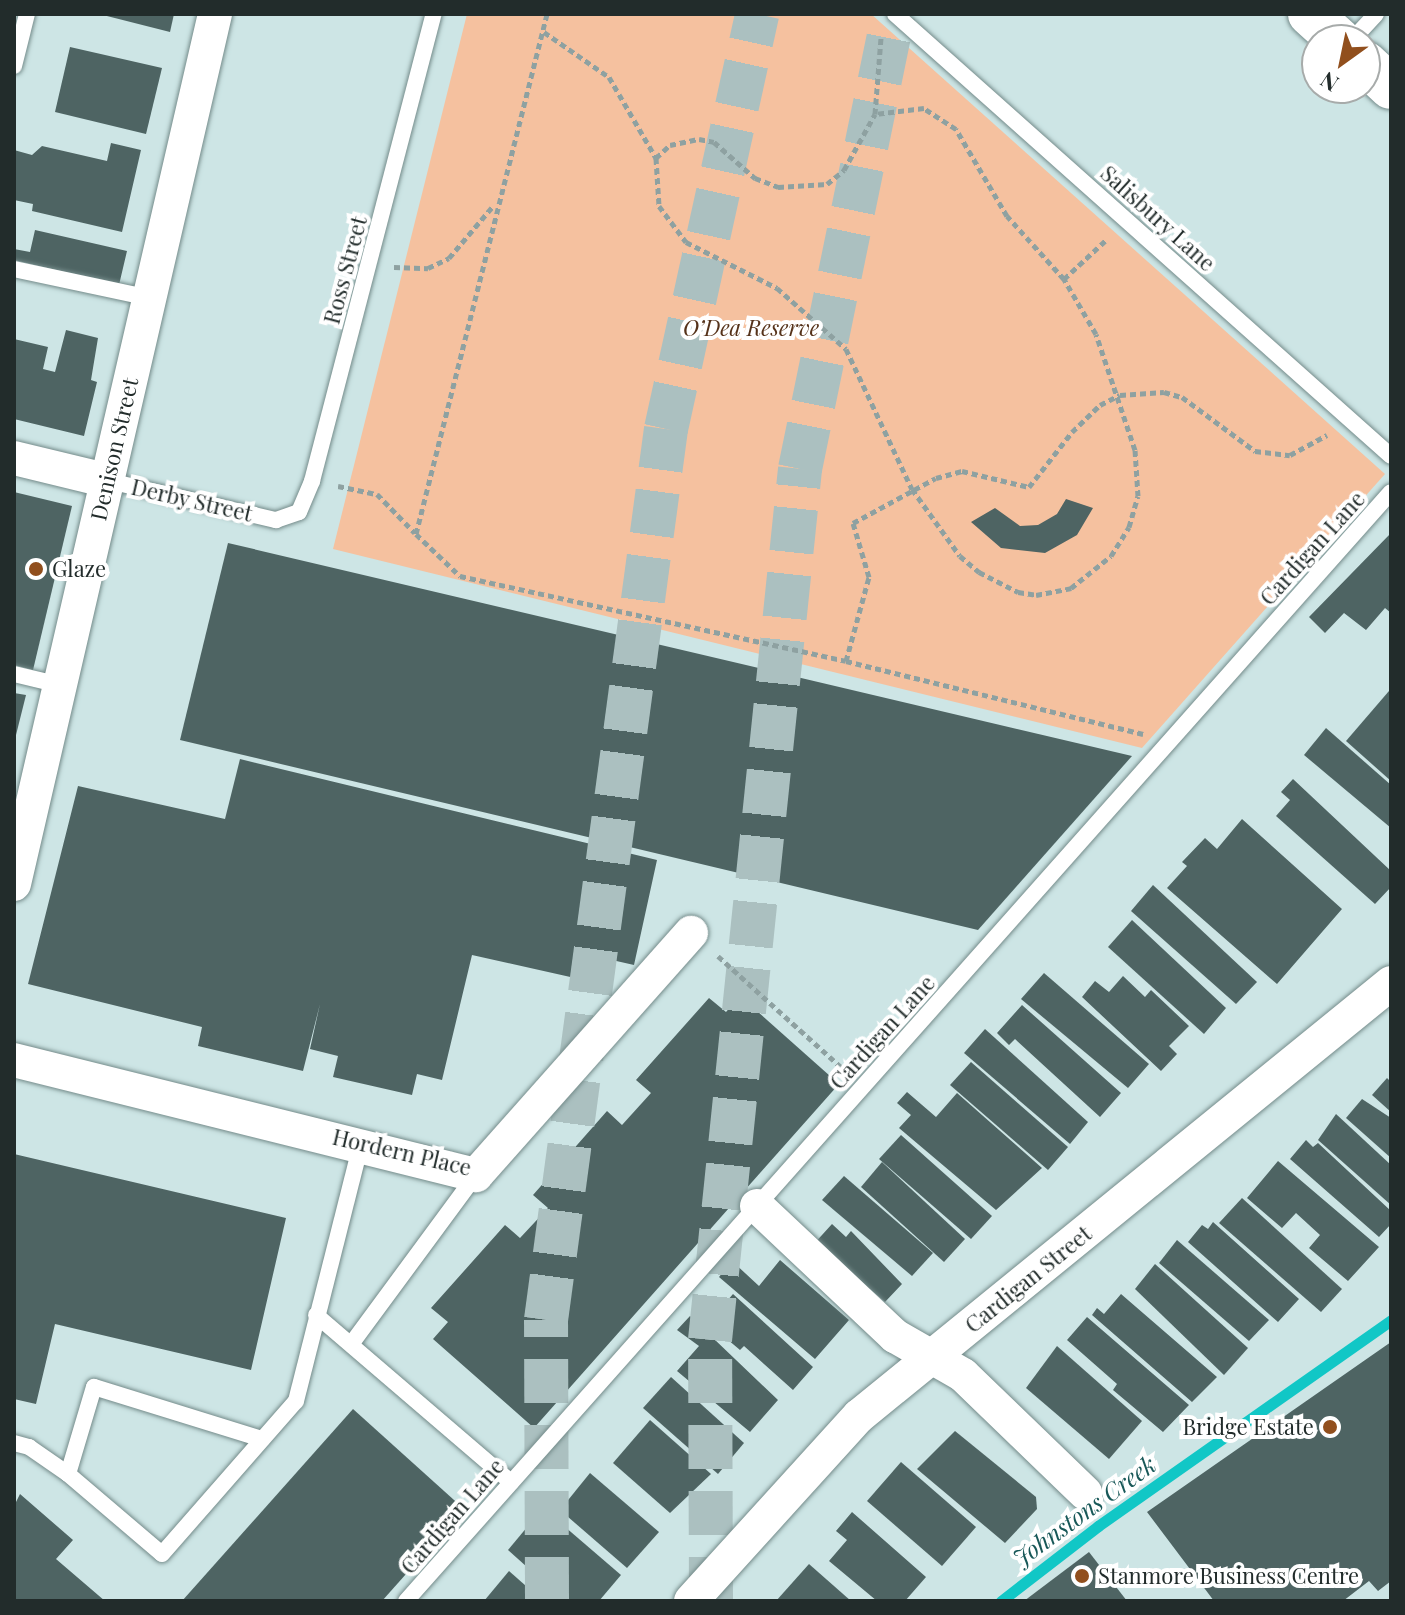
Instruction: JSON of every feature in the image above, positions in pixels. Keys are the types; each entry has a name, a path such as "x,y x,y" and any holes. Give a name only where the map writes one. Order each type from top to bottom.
{"street":[{"name":"Denison Street","path":"14,884 215,14"},
{"name":"Derby Street","path":"14,458 105,480"},
{"name":"Hordern Place","path":"14,1060 362,1143 476,1175 691,933"},
{"name":"Cardigan Street","path":"691,1601 859,1416 1391,983"},
{"path":"757,1206 895,1336 963,1375 1085,1493"}],"lane":[{"path":"14,66 27,14"},
{"name":"Ross Street","path":"276,520 299,512 312,481 434,14"},
{"name":"Salisbury Lane","path":"889,19 1391,456"},
{"path":"14,269 150,298"},
{"name":"Derby Street","path":"105,480 276,520"},
{"name":"Cardigan Lane","path":"406,1601 1391,492"},
{"path":"14,674 60,685"},
{"path":"14,1443 29,1447 68,1474 162,1554 296,1401 362,1143"},
{"path":"352,1343 476,1175"},
{"path":"316,1315 511,1482"},
{"path":"68,1474 94,1387 262,1439"}],"path":[{"path":"416,534 496,202 547,14"},
{"path":"656,158 690,139 714,142 755,178 802,190 827,184 844,170 875,114 889,19"},
{"path":"544,32 609,77 656,158 659,206 686,242 777,288 846,349 912,489 960,556 979,572 1036,595 1071,588 1111,556 1135,511 1138,464 1120,395 1082,306 1064,279 1007,216 956,129 924,108 875,114"},
{"path":"370,262 428,268 449,258 496,202"},
{"path":"1064,279 1114,232"},
{"path":"846,661 869,577 853,523 912,489 962,471 1029,487 1072,432 1100,405 1120,395 1164,392 1182,397 1241,444 1263,452 1305,452 1334,429"},
{"path":"312,481 377,494 460,576 846,661 1170,740"},
{"path":"691,933 863,1087"}],"green space":[{"name":"O’Dea Reserve","path":"467,14 871,14 1385,474 1142,748 333,549"}],"building":[{"path":"99,14 174,14 170,32"},
{"path":"70,47 162,68 146,134 55,112"},
{"path":"111,143 141,150 122,232 32,211 33,204 14,200 14,150 32,155 42,146 107,161"},
{"path":"35,230 127,251 119,285 14,260 14,249 30,252"},
{"path":"66,330 98,338 91,380 97,382 84,436 14,419 14,339 48,347 43,369 55,372"},
{"name":"Glaze","path":"14,492 72,506 33,670 14,665"},
{"path":"1066,499 1093,508 1077,535 1045,553 1001,548 971,522 995,508 1020,526 1038,525 1057,514"},
{"path":"1391,533 1391,613 1385,608 1366,630 1344,613 1325,633 1309,617"},
{"path":"228,543 1132,756 978,930 180,740"},
{"path":"1389,691 1391,693 1391,781 1346,741"},
{"path":"14,693 26,695 15,739 14,739"},
{"path":"1326,728 1391,785 1391,828 1304,755"},
{"path":"240,759 657,860 634,965 612,960 606,985 472,955 442,1080 417,1074 412,1095 333,1077 338,1056 310,1049 320,1004 303,1071 198,1046 202,1027 28,984 78,786 225,819"},
{"path":"1293,779 1391,871 1391,887 1375,904 1276,816 1290,800 1281,792"},
{"path":"1242,819 1342,909 1277,984 1167,888 1187,866 1182,862 1205,838 1217,849"},
{"path":"1153,885 1257,982 1236,1004 1131,911"},
{"path":"1132,920 1226,1008 1204,1034 1108,947"},
{"path":"1044,973 1149,1064 1128,1088 1021,999"},
{"path":"1123,976 1145,997 1151,990 1189,1026 1169,1046 1177,1054 1161,1071 1082,997 1095,981 1109,992"},
{"path":"740,996 839,1084 534,1428 433,1339 448,1322 431,1308 505,1225 520,1238 548,1208 533,1195 607,1111 622,1125 651,1093 636,1080 709,998 726,1012"},
{"path":"1022,1005 1121,1093 1100,1117 1015,1039 1009,1045 997,1033"},
{"path":"985,1029 1088,1122 1070,1144 964,1053"},
{"path":"971,1062 1068,1147 1048,1170 950,1085"},
{"path":"1387,1078 1391,1082 1391,1112 1372,1095"},
{"path":"907,1092 936,1117 957,1093 1042,1168 996,1210 899,1128 911,1115 897,1103"},
{"path":"1362,1099 1391,1118 1391,1158 1346,1118"},
{"path":"1336,1114 1391,1165 1391,1205 1318,1140"},
{"path":"901,1135 992,1216 971,1239 879,1159"},
{"path":"1306,1140 1313,1147 1318,1143 1391,1211 1391,1224 1379,1237 1290,1159"},
{"path":"14,1154 286,1218 251,1370 55,1324 36,1404 14,1399"},
{"path":"1278,1161 1379,1247 1348,1281 1309,1248 1320,1235 1296,1213 1282,1228 1247,1198"},
{"path":"882,1162 965,1239 944,1262 861,1187"},
{"path":"844,1176 933,1253 912,1276 822,1200"},
{"path":"1242,1198 1342,1289 1321,1312 1219,1223"},
{"path":"1213,1222 1299,1299 1278,1322 1188,1242 1202,1225 1208,1229"},
{"path":"832,1224 846,1237 851,1231 902,1284 885,1302 870,1289 865,1295 812,1246"},
{"path":"1177,1240 1269,1320 1249,1341 1159,1263"},
{"path":"780,1260 849,1320 815,1359 719,1277 732,1261 759,1286"},
{"path":"1155,1264 1248,1348 1224,1375 1135,1289"},
{"path":"733,1294 813,1367 793,1390 744,1346 740,1350 708,1323"},
{"path":"1121,1294 1217,1377 1192,1402 1092,1315 1097,1308 1104,1314"},
{"path":"690,1316 778,1400 750,1432 677,1371 699,1346 677,1330"},
{"path":"1087,1317 1189,1405 1163,1432 1113,1390 1117,1384 1067,1340"},
{"name":"Bridge Estate","path":"1391,1342 1391,1581 1378,1591 1369,1581 1343,1601 1214,1601 1147,1512"},
{"path":"1057,1346 1142,1421 1109,1459 1026,1388"},
{"path":"671,1377 744,1443 718,1474 643,1408"},
{"path":"353,1409 464,1509 382,1601 182,1601"},
{"path":"650,1420 711,1474 670,1513 613,1463"},
{"path":"955,1431 1036,1497 1037,1509 1005,1543 917,1469"},
{"path":"901,1462 976,1527 942,1566 867,1501"},
{"path":"590,1473 659,1532 627,1568 560,1510"},
{"path":"20,1494 73,1540 56,1559 105,1601 14,1601 14,1506"},
{"path":"543,1508 621,1575 599,1601 565,1601 508,1550"},
{"path":"852,1512 926,1577 905,1601 877,1601 829,1561 847,1540 836,1531"},
{"name":"Stanmore Business Centre","path":"1089,1552 1127,1601 1024,1601"},
{"path":"809,1564 851,1601 776,1601"},
{"path":"509,1571 543,1601 484,1601"}],"waterway":[{"name":"Johnstons Creek","path":"1001,1601 1098,1526 1391,1320"}],"tunnel":[{"path":"547,1601 546,1320 666,429 757,14"},
{"path":"711,1601 710,1340 800,469 893,14"}],"place":[{"name":"Glaze","path":"36,569"},
{"name":"Bridge Estate","path":"1330,1427"},
{"name":"Stanmore Business Centre","path":"1082,1576"}]}
